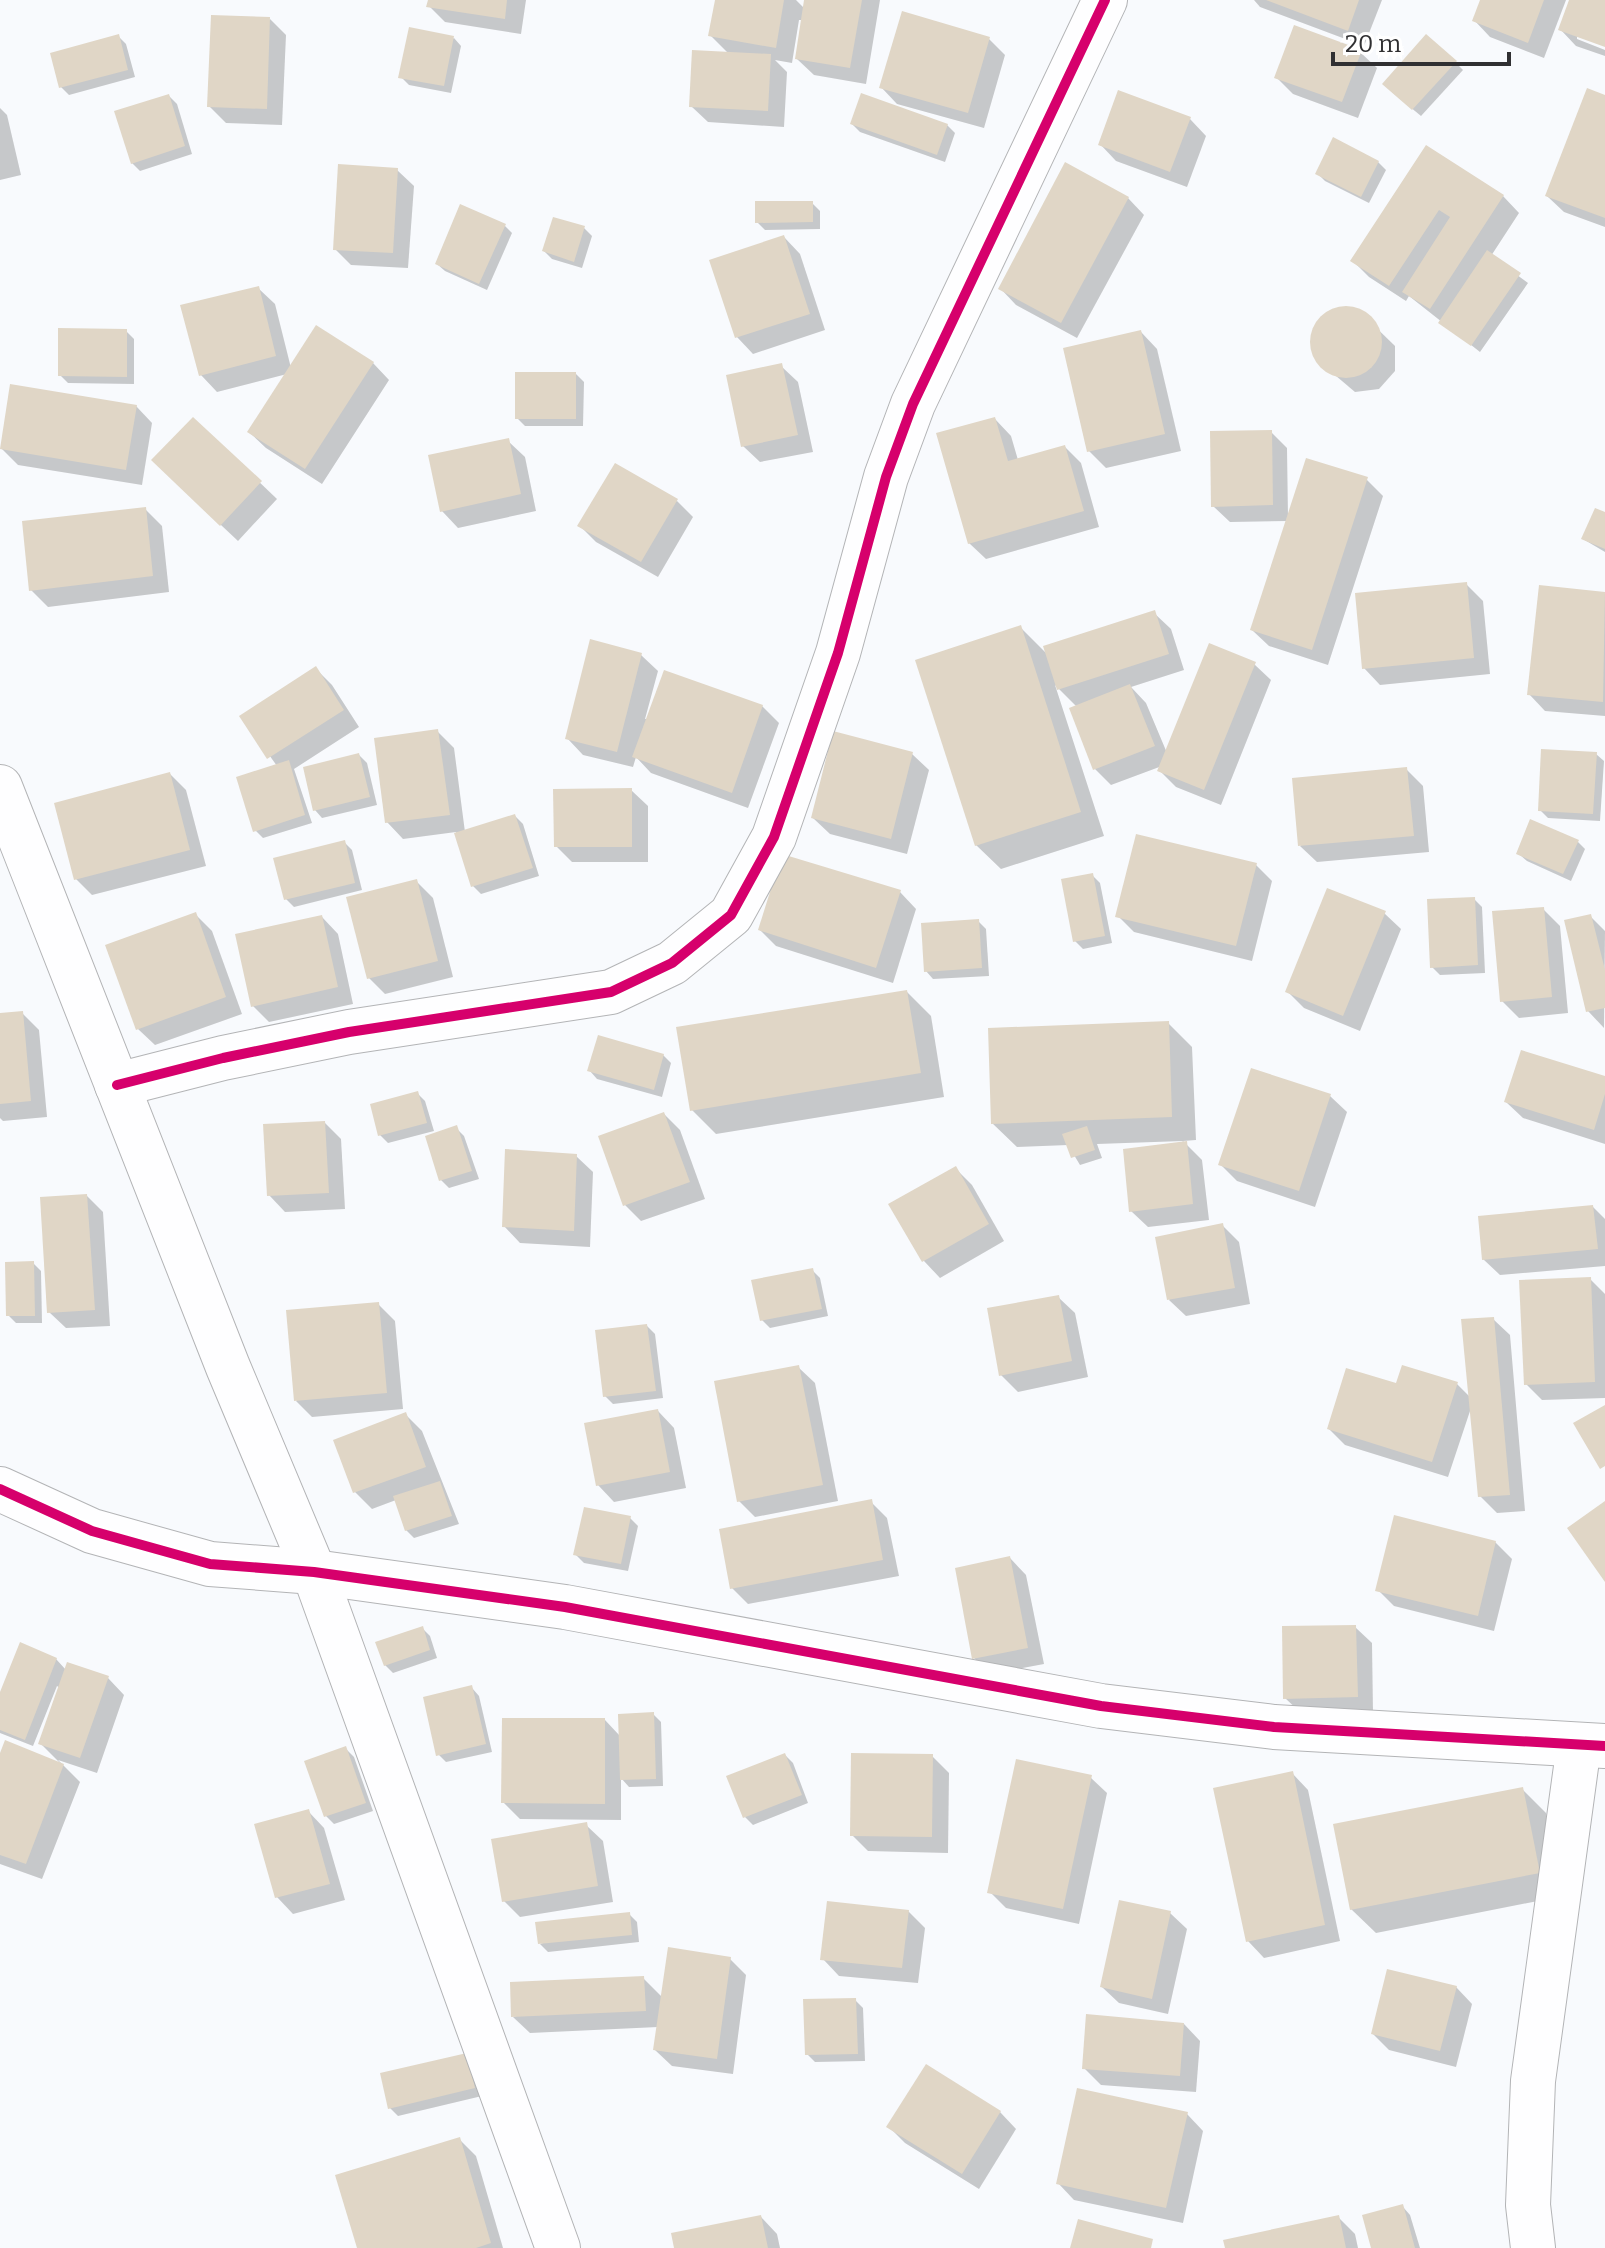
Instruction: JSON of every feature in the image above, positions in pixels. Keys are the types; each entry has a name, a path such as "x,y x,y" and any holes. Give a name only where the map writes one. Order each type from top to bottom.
{"street":[{"path":"117,1085 223,1058 349,1032 611,992 672,963 731,915 774,837 838,653 886,477 913,404 1105,0"},
{"path":"0,787 228,1367 314,1572 558,2248"},
{"path":"0,1489 92,1531 210,1564 314,1572 565,1607 1101,1706 1274,1727 1592,1746 1533,2081 1528,2205 1533,2248"}],"building":[{"path":"428,0 507,0 505,19 426,7"},
{"path":"715,0 784,0 776,48 708,36"},
{"path":"804,0 862,0 850,68 795,59"},
{"path":"1266,0 1359,0 1348,31"},
{"path":"1480,0 1544,0 1528,43 1472,21"},
{"path":"1569,0 1605,0 1605,47 1558,30"},
{"path":"902,11 990,37 968,113 879,88"},
{"path":"211,15 270,17 267,109 207,107"},
{"path":"1294,25 1362,50 1342,102 1274,78"},
{"path":"409,27 454,36 444,86 398,78"},
{"path":"119,34 128,70 59,88 50,53"},
{"path":"1426,34 1457,61 1412,110 1382,84"},
{"path":"692,50 771,54 768,111 689,107"},
{"path":"1587,88 1605,95 1605,218 1545,196"},
{"path":"1118,90 1191,117 1170,172 1098,145"},
{"path":"861,93 948,124 937,155 850,124"},
{"path":"169,94 185,146 131,164 114,111"},
{"path":"1333,137 1379,161 1361,197 1315,174"},
{"path":"1426,145 1504,195 1430,309 1402,292 1450,217 1439,210 1389,286 1350,261"},
{"path":"1065,162 1129,197 1061,323 998,289"},
{"path":"338,164 398,168 393,253 333,250"},
{"path":"755,201 813,201 813,222 755,223"},
{"path":"460,204 506,224 479,284 435,264"},
{"path":"553,217 585,226 574,262 542,251"},
{"path":"784,235 810,314 735,338 709,260"},
{"path":"1487,250 1521,273 1471,346 1438,323"},
{"path":"259,286 276,356 199,376 180,305"},
{"path":"1346,306 1366,312 1376,322 1382,342 1376,362 1366,372 1346,378 1326,372 1316,362 1310,342 1316,322 1326,312"},
{"path":"316,325 374,362 305,469 247,432"},
{"path":"58,328 127,329 127,377 58,376"},
{"path":"1141,330 1165,434 1087,452 1063,348"},
{"path":"782,363 798,435 741,447 726,375"},
{"path":"515,372 576,372 576,419 515,419"},
{"path":"10,384 137,405 126,470 0,449"},
{"path":"193,417 262,481 220,526 151,460"},
{"path":"995,417 1008,461 1065,445 1084,511 968,544 936,433"},
{"path":"1272,430 1273,505 1211,507 1210,431"},
{"path":"509,438 521,494 440,512 428,455"},
{"path":"1306,458 1368,477 1312,650 1250,630"},
{"path":"615,463 678,499 641,562 577,526"},
{"path":"146,507 153,576 29,591 22,521"},
{"path":"1595,508 1605,512 1605,549 1581,539"},
{"path":"1467,582 1474,658 1362,669 1355,593"},
{"path":"1539,585 1605,592 1603,702 1527,695"},
{"path":"1155,610 1169,654 1057,690 1043,646"},
{"path":"1021,625 1081,812 975,846 915,660"},
{"path":"590,639 642,653 617,752 565,739"},
{"path":"1209,643 1256,662 1204,790 1157,771"},
{"path":"316,666 344,710 267,759 239,716"},
{"path":"664,670 763,705 732,793 632,757"},
{"path":"1130,684 1155,746 1093,770 1069,708"},
{"path":"438,729 450,815 385,823 374,738"},
{"path":"833,731 913,752 891,839 811,818"},
{"path":"1541,749 1597,752 1593,814 1538,811"},
{"path":"359,753 370,797 313,811 303,767"},
{"path":"289,760 305,815 253,832 236,777"},
{"path":"1407,767 1414,836 1298,846 1292,778"},
{"path":"170,772 190,850 74,880 54,803"},
{"path":"632,788 632,847 554,847 553,789"},
{"path":"515,814 533,868 471,887 454,833"},
{"path":"1530,819 1579,840 1563,874 1516,854"},
{"path":"1136,834 1257,863 1236,946 1115,917"},
{"path":"345,840 355,883 284,900 273,858"},
{"path":"782,854 901,890 876,968 758,930"},
{"path":"1093,873 1105,936 1073,942 1061,879"},
{"path":"417,879 438,961 367,979 346,897"},
{"path":"1327,888 1386,911 1343,1016 1285,992"},
{"path":"1475,897 1478,965 1430,968 1427,899"},
{"path":"1544,907 1552,997 1500,1002 1492,911"},
{"path":"196,912 226,997 136,1030 105,945"},
{"path":"1591,914 1605,970 1605,1008 1586,1012 1564,920"},
{"path":"322,915 338,987 251,1007 235,934"},
{"path":"979,919 982,968 924,972 921,923"},
{"path":"907,990 921,1073 690,1111 676,1027"},
{"path":"23,1011 31,1101 0,1104 0,1013"},
{"path":"1169,1021 1172,1117 991,1124 988,1028"},
{"path":"598,1035 664,1054 654,1090 587,1071"},
{"path":"1521,1050 1605,1076 1605,1094 1594,1130 1504,1102"},
{"path":"1251,1068 1331,1094 1299,1191 1218,1165"},
{"path":"418,1091 427,1123 378,1136 370,1104"},
{"path":"664,1112 690,1182 623,1206 598,1136"},
{"path":"325,1121 329,1193 267,1196 263,1124"},
{"path":"457,1125 472,1171 439,1181 425,1136"},
{"path":"1087,1126 1095,1150 1071,1158 1062,1134"},
{"path":"1187,1141 1193,1204 1129,1212 1123,1149"},
{"path":"505,1149 577,1154 574,1231 502,1227"},
{"path":"956,1166 989,1224 922,1262 888,1204"},
{"path":"87,1194 95,1310 47,1313 40,1197"},
{"path":"1593,1205 1598,1249 1482,1260 1478,1216"},
{"path":"1223,1223 1235,1288 1167,1300 1155,1237"},
{"path":"34,1261 35,1316 6,1316 5,1262"},
{"path":"813,1268 822,1309 760,1321 751,1280"},
{"path":"1591,1277 1595,1382 1524,1385 1519,1280"},
{"path":"1059,1295 1072,1361 999,1376 987,1308"},
{"path":"379,1302 387,1393 294,1401 286,1310"},
{"path":"1494,1317 1510,1495 1478,1497 1461,1319"},
{"path":"647,1324 656,1391 603,1397 595,1330"},
{"path":"799,1365 823,1485 737,1502 714,1381"},
{"path":"1402,1365 1458,1382 1432,1462 1327,1429 1346,1368 1396,1383"},
{"path":"1605,1405 1605,1466 1600,1469 1573,1423"},
{"path":"658,1409 670,1472 596,1486 584,1423"},
{"path":"406,1412 426,1467 353,1493 333,1440"},
{"path":"440,1481 452,1516 405,1531 393,1496"},
{"path":"872,1499 883,1560 730,1589 719,1529"},
{"path":"1605,1501 1605,1582 1567,1528"},
{"path":"584,1507 631,1516 621,1564 573,1555"},
{"path":"1394,1515 1496,1541 1478,1616 1375,1591"},
{"path":"1010,1556 1028,1648 972,1659 955,1568"},
{"path":"1356,1625 1358,1697 1283,1699 1282,1626"},
{"path":"423,1626 430,1650 384,1666 375,1642"},
{"path":"20,1642 57,1658 25,1740 0,1730 0,1692"},
{"path":"67,1662 109,1676 80,1758 38,1744"},
{"path":"472,1685 486,1744 436,1756 423,1697"},
{"path":"654,1712 656,1779 620,1780 618,1714"},
{"path":"502,1718 605,1718 605,1804 501,1803"},
{"path":"5,1740 64,1764 26,1864 0,1855 0,1753"},
{"path":"346,1746 366,1803 324,1817 304,1761"},
{"path":"785,1753 802,1795 743,1818 726,1776"},
{"path":"851,1753 933,1754 932,1837 850,1836"},
{"path":"1016,1759 1092,1775 1063,1909 987,1893"},
{"path":"1293,1771 1325,1925 1246,1942 1213,1788"},
{"path":"1523,1787 1540,1873 1350,1910 1333,1824"},
{"path":"309,1809 330,1884 275,1898 254,1824"},
{"path":"587,1822 598,1886 502,1902 491,1839"},
{"path":"1119,1900 1171,1911 1152,1999 1100,1987"},
{"path":"827,1901 909,1910 902,1968 820,1960"},
{"path":"630,1912 632,1935 538,1944 535,1922"},
{"path":"668,1947 731,1957 717,2059 653,2050"},
{"path":"1387,1969 1457,1986 1440,2051 1371,2034"},
{"path":"644,1976 646,2011 511,2017 510,1982"},
{"path":"856,1998 858,2054 805,2055 803,1999"},
{"path":"1086,2014 1184,2023 1180,2076 1082,2069"},
{"path":"467,2053 475,2088 388,2109 380,2073"},
{"path":"926,2064 1001,2111 962,2174 886,2127"},
{"path":"1077,2088 1188,2112 1166,2208 1056,2184"},
{"path":"460,2137 491,2243 476,2248 357,2248 335,2175"},
{"path":"1403,2204 1415,2248 1371,2248 1362,2215"},
{"path":"761,2215 768,2248 674,2248 671,2233"},
{"path":"1339,2215 1346,2248 1225,2248 1223,2240"},
{"path":"1078,2219 1153,2239 1151,2248 1070,2248"}],"cycle path":[{"path":"117,1085 223,1058 349,1032 611,992 672,963 731,915 774,837 838,653 886,477 913,404 1105,0"},
{"path":"0,1489 92,1531 210,1564 314,1572 565,1607 1101,1706 1274,1727 1605,1746"}]}
